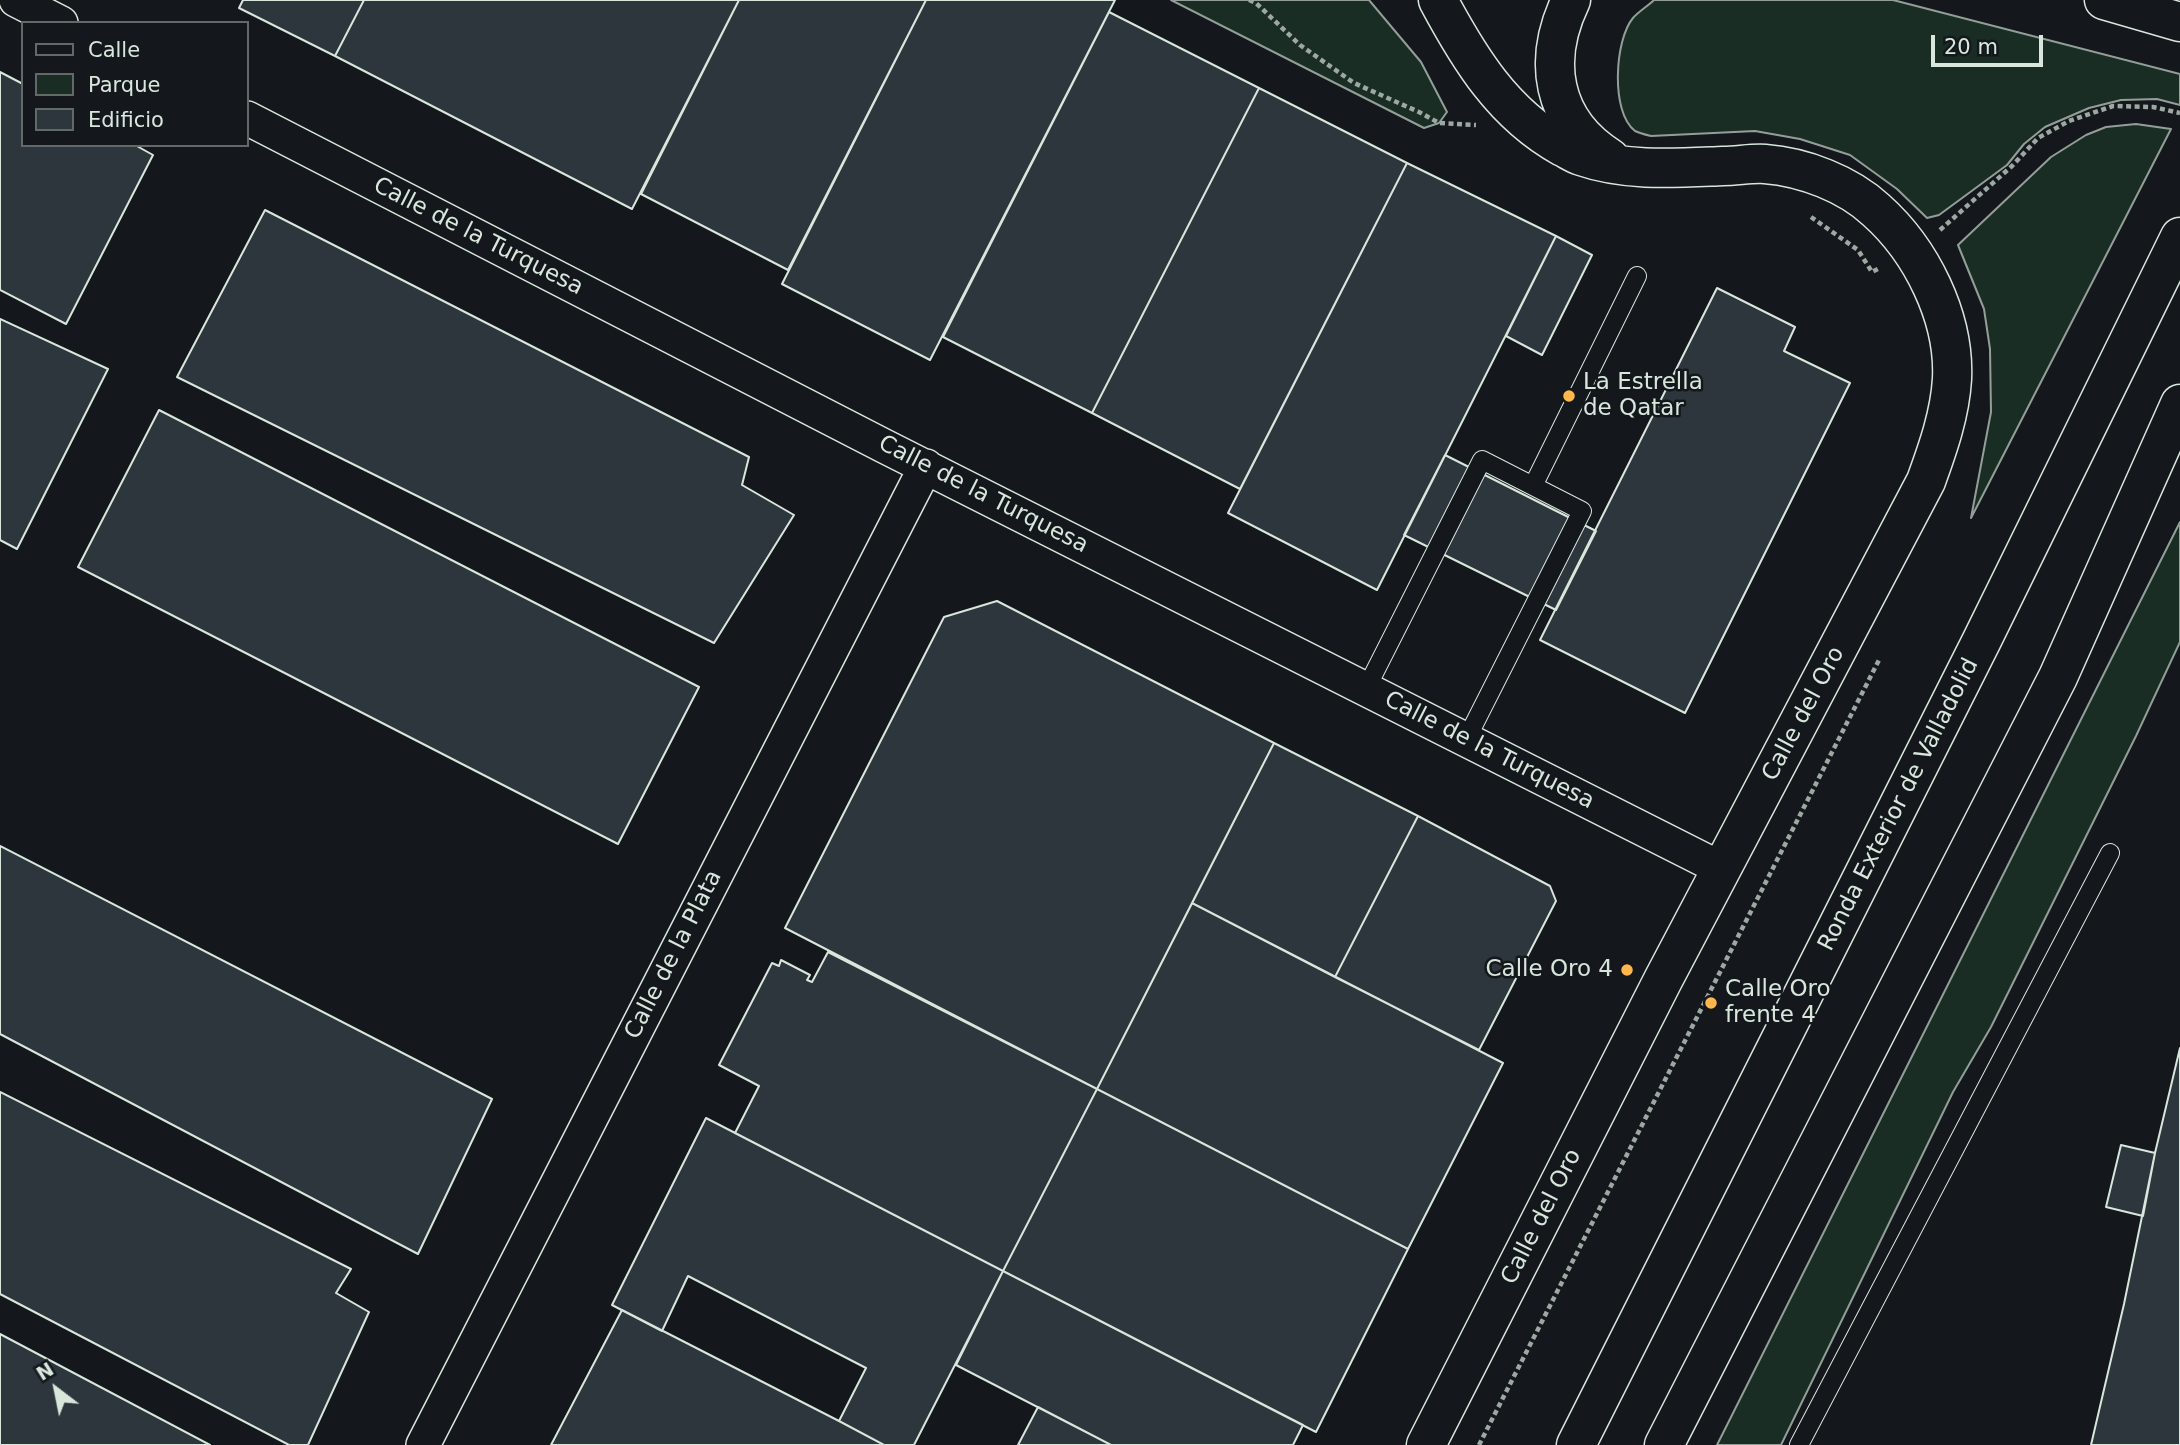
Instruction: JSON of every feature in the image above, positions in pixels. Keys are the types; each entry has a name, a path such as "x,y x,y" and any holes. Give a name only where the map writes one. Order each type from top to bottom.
{"main road":[{"name":"Calle del Oro","path":"1426,1445 1721,869 1926,481 1942,439 1952,378 1950,342 1932,286 1910,249 1875,208 1846,189 1819,176 1765,164 1664,169 1624,166 1580,156 1526,123 1481,74 1438,0"},
{"name":"Calle del Oro","path":"1571,0 1562,19 1555,51 1555,81 1564,111 1595,148 1624,166"},
{"path":"2104,0 2180,22"},
{"name":"Ronda Exterior de Valladolid","path":"1576,1445 1976,652 2180,237"},
{"path":"1664,1445 2058,677 2180,404"}],"street":[{"path":"16,0 57,21"},
{"name":"Calle de la Turquesa","path":"248,119 1721,869"},
{"name":"Calle de la Plata","path":"423,1445 926,466"}],"lane":[{"path":"1534,486 1637,276"},
{"path":"1366,689 1482,460 1534,486 1582,511 1466,740"},
{"path":"1799,1445 2110,853"}],"path":[{"path":"1249,0 1256,3 1300,45 1354,83 1439,123 1480,125"},
{"path":"1939,231 2012,166 2038,138 2069,121 2113,106 2153,107 2180,113"}],"green space":[{"path":"1171,0 1369,0 1421,62 1447,112 1439,123 1424,128"},
{"path":"1654,0 1893,0 2180,74 2180,105 2157,99 2121,100 2089,108 2045,127 2024,144 2007,165 1939,215 1927,218 1897,189 1850,155 1800,139 1755,131 1651,136 1635,131 1627,122 1622,108 1619,58 1622,42 1633,18"},
{"path":"2136,124 2171,129 1971,518 1991,412 1990,349 1984,309 1958,245 2051,157 2086,135 2106,127"},
{"path":"2180,522 2180,642 1991,1027 1953,1092 1781,1445 1717,1445"}],"building":[{"path":"243,0 364,0 335,56 239,8"},
{"path":"364,0 739,0 632,209 335,56"},
{"path":"739,0 926,0 788,270 641,194"},
{"path":"926,0 1115,0 930,360 782,284"},
{"path":"1109,12 1259,88 1092,413 943,337"},
{"path":"0,72 21,83 21,147 139,147 153,155 66,324 0,290"},
{"path":"1259,88 1407,163 1240,489 1092,413"},
{"path":"1407,163 1556,236 1377,590 1228,513"},
{"path":"265,210 749,457 742,485 794,515 714,643 177,377"},
{"path":"1556,236 1592,255 1542,355 1506,336"},
{"path":"1717,288 1795,327 1784,351 1850,383 1685,713 1540,640"},
{"path":"0,319 108,369 17,549 0,540"},
{"path":"159,410 699,687 618,844 78,567"},
{"path":"1445,455 1596,531 1556,610 1404,535"},
{"path":"997,601 1274,743 1097,1089 785,928 944,617"},
{"path":"1274,743 1418,816 1335,977 1192,903"},
{"path":"1418,816 1550,886 1556,901 1479,1050 1335,977"},
{"path":"0,846 492,1099 418,1254 0,1034"},
{"path":"1192,903 1503,1063 1408,1249 1097,1089"},
{"path":"828,952 1097,1089 1003,1271 735,1133 759,1086 719,1065 772,963 779,966 781,960 810,975 807,980 812,982"},
{"path":"2180,1048 2180,1445 2091,1445 2155,1153"},
{"path":"1097,1089 1408,1249 1316,1432 1003,1271"},
{"path":"0,1092 351,1269 336,1293 369,1312 308,1445 289,1445 0,1294"},
{"path":"706,1118 1003,1271 914,1445 884,1445 839,1421 866,1368 688,1276 662,1331 612,1305"},
{"path":"2121,1145 2155,1153 2143,1216 2106,1207"},
{"path":"1003,1271 1303,1425 1293,1445 1111,1445 956,1365"},
{"path":"622,1310 839,1421 884,1445 551,1445"},
{"path":"0,1334 210,1445 0,1445"},
{"path":"1038,1407 1111,1445 1018,1445"}],"place":[{"name":"La Estrella de Qatar","path":"1569,396"},
{"name":"Calle Oro 4","path":"1627,970"},
{"name":"Calle Oro frente 4","path":"1711,1003"}]}
